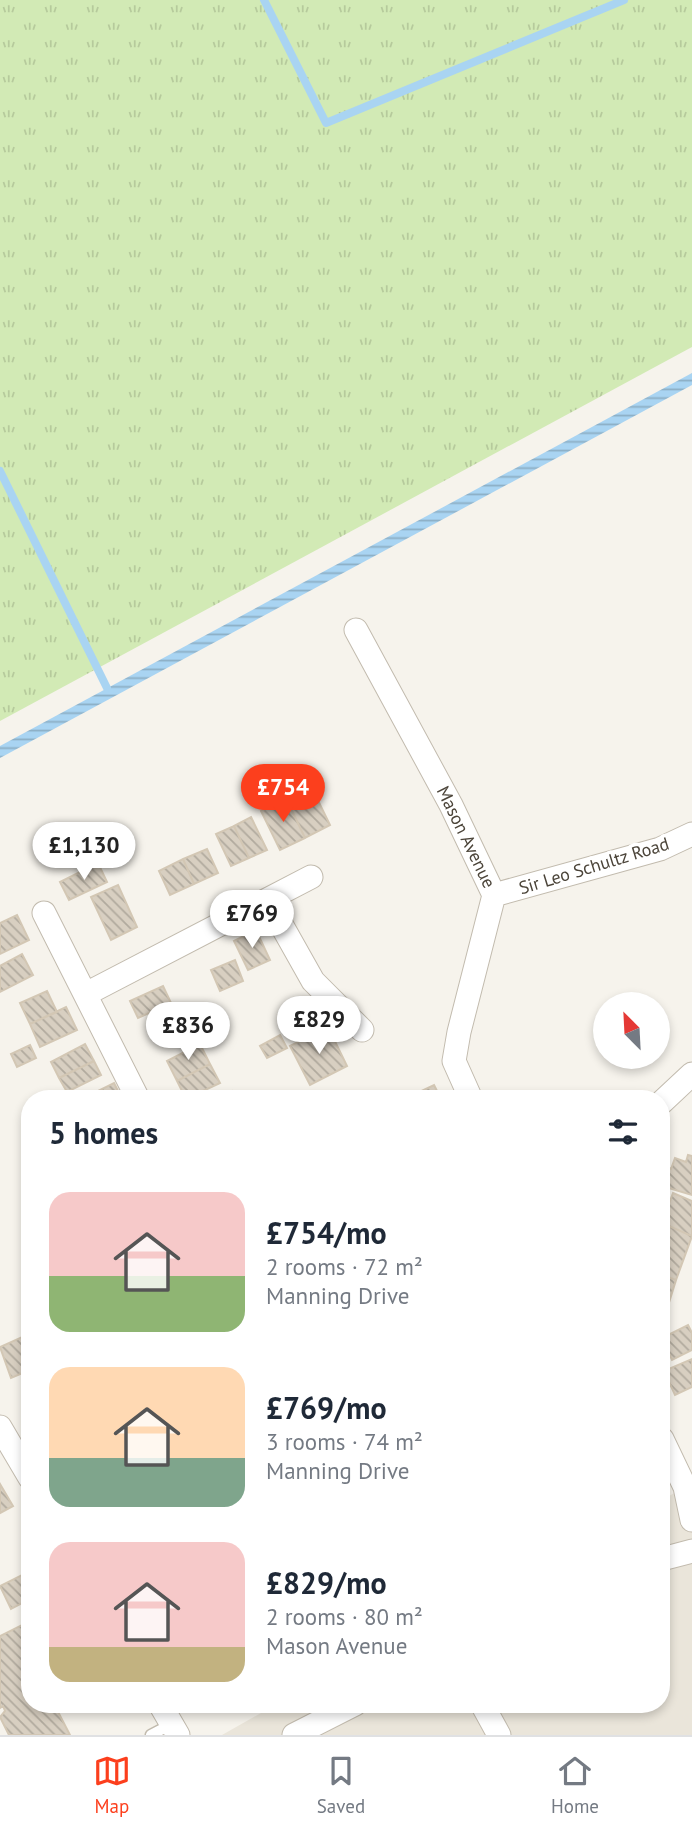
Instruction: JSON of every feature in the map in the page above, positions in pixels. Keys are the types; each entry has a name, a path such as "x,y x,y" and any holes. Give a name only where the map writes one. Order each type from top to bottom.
{"street":[{"name":"Mason Avenue","path":"356,630 451,805 494,895 454,1061 467,1090"},
{"name":"Sir Leo Schultz Road","path":"494,895 660,849 692,834"},
{"path":"86,994 311,877"},
{"path":"268,901 313,981 362,1031"},
{"path":"44,913 134,1090"},
{"path":"670,1095 692,1074"},
{"path":"0,1427 21,1463"},
{"path":"670,1456 685,1487 692,1520"},
{"path":"670,1557 692,1551"},
{"path":"294,1735 337,1713"},
{"path":"487,1713 499,1735"}],"shaded area":[{"path":"692,1483 692,1735 222,1735 261,1713 670,1713 670,1495"}],"green space":[{"path":"0,0 692,0 692,347 0,721"}],"water":[{"path":"692,373 692,385 0,758 0,746"}],"building":[{"path":"311,786 330,825 305,838 286,798"},
{"path":"286,798 305,838 280,850 261,811"},
{"path":"251,817 267,850 249,858 234,826"},
{"path":"234,826 249,858 231,866 216,834"},
{"path":"207,849 218,873 194,884 183,859"},
{"path":"183,859 194,884 170,895 159,871"},
{"path":"98,863 107,882 69,900 60,882"},
{"path":"118,885 137,927 111,940 91,897"},
{"path":"17,915 29,940 0,954 0,923"},
{"path":"256,930 270,960 248,970 234,941"},
{"path":"22,954 33,975 0,992 0,966"},
{"path":"235,960 243,981 220,991 211,970"},
{"path":"163,986 171,1003 138,1018 130,1001"},
{"path":"47,991 57,1012 30,1024 20,1003"},
{"path":"309,1000 318,1018 286,1034 278,1015"},
{"path":"189,1004 200,1025 170,1040 159,1019"},
{"path":"66,1007 77,1030 40,1047 30,1024"},
{"path":"328,1027 347,1066 310,1085 290,1046"},
{"path":"280,1035 287,1048 267,1058 260,1046"},
{"path":"85,1044 94,1061 59,1078 51,1062"},
{"path":"200,1044 210,1064 177,1081 167,1061"},
{"path":"30,1045 36,1058 17,1067 11,1054"},
{"path":"94,1061 101,1075 71,1090 66,1090 59,1078"},
{"path":"210,1064 220,1083 205,1090 182,1090 177,1081"},
{"path":"114,1083 118,1090 100,1090"},
{"path":"434,1085 436,1090 424,1090"},
{"path":"688,1155 692,1156 692,1195 670,1188 670,1169 675,1158 686,1162"},
{"path":"673,1193 692,1201 692,1236 670,1226 670,1201"},
{"path":"670,1226 692,1236 676,1280 670,1278"},
{"path":"670,1278 676,1280 670,1299"},
{"path":"688,1325 692,1333 692,1350 672,1360 670,1334"},
{"path":"21,1338 21,1374 11,1378 0,1347"},
{"path":"692,1359 692,1387 675,1395 670,1384 670,1368"},
{"path":"0,1484 13,1506 0,1513"},
{"path":"21,1576 21,1604 11,1609 0,1586"},
{"path":"21,1626 21,1713 59,1713 70,1735 9,1735 0,1717 5,1711 3,1706 0,1708 0,1636"}],"waterway":[{"path":"264,0 326,123 624,0"},
{"path":"0,471 107,688"}]}
